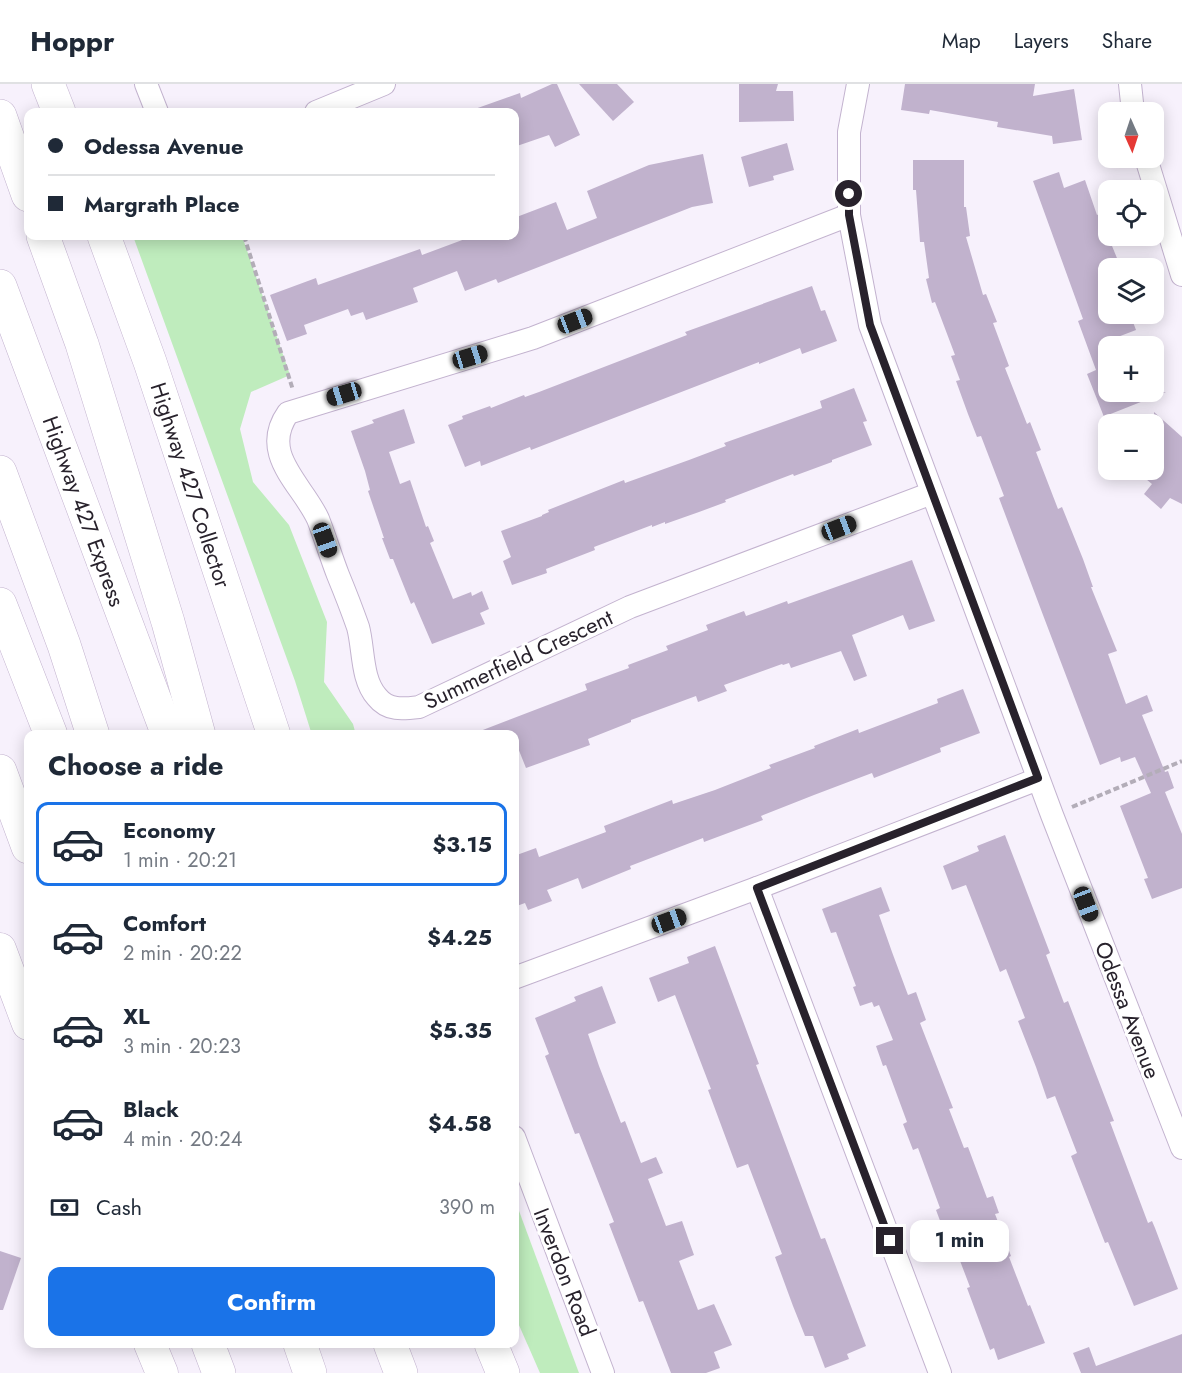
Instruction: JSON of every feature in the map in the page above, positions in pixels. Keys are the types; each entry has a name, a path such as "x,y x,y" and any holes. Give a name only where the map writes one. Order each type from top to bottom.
{"highway":[{"path":"48,84 57,108"},
{"path":"0,116 24,184"},
{"path":"44,240 82,344 168,622 198,730"},
{"name":"Highway 427 Collector","path":"105,240 150,362 272,730"},
{"name":"Highway 427 Express","path":"0,286 166,730"},
{"path":"0,472 64,645 91,730"},
{"path":"0,604 49,730"},
{"path":"0,771 24,836"},
{"path":"210,1348 219,1373"},
{"path":"301,1348 310,1373"},
{"path":"392,1348 401,1373"},
{"path":"475,1348 484,1373"},
{"path":"492,1348 503,1373"}],"main road":[{"path":"0,949 24,1013"},
{"path":"152,1348 162,1373"}],"street":[{"path":"146,84 155,108"},
{"path":"326,108 384,84"},
{"name":"Odessa Avenue","path":"858,84 849,132 849,215 870,325 1052,815 1182,1148"},
{"path":"1130,84 1132,102"},
{"path":"1149,168 1182,276"},
{"name":"Summerfield Crescent","path":"849,215 533,338 288,413 281,423 278,437 280,455 288,475 304,494 317,518 358,628 366,670 375,696 386,706 401,709 419,707 630,607 932,493"},
{"path":"519,976 757,888 1038,778"},
{"path":"757,888 940,1373"},
{"name":"Inverdon Road","path":"519,1150 603,1373"}],"path":[{"path":"245,240 293,390"},
{"path":"1052,815 1182,761"}],"green space":[{"path":"134,240 243,240 290,375 251,392 240,429 253,482 289,525 327,622 324,682 353,724 355,730 310,730 295,681"},
{"path":"519,1211 579,1373 540,1373 519,1325"}],"building":[{"path":"552,84 557,84 580,135 555,147 549,135 519,145 519,108 478,108 520,93 521,98"},
{"path":"579,84 617,84 634,102 613,121"},
{"path":"739,84 778,84 776,91 793,91 794,121 739,122"},
{"path":"905,84 1035,84 1033,96 1074,89 1082,140 1053,144 1052,136 997,127 998,122 930,110 929,114 901,110"},
{"path":"787,143 794,170 773,176 774,180 749,187 741,157"},
{"path":"703,154 713,203 692,207 498,283 496,279 465,291 457,271 413,288 418,302 366,320 363,312 351,316 348,309 304,325 307,334 287,341 270,295 316,278 318,285 420,249 422,255 462,240 519,240 519,216 556,202 567,230 597,218 587,191 649,165"},
{"path":"913,160 964,160 964,207 966,207 970,236 966,237 983,295 986,294 997,322 993,323 1009,366 1005,368 1027,424 1030,422 1041,450 1036,452 1058,509 1062,507 1117,651 1108,654 1126,704 1147,695 1153,711 1142,715 1165,772 1168,771 1174,788 1165,792 1182,834 1182,888 1152,899 1144,879 1148,878 1120,806 1151,793 1135,757 1121,762 1120,757 1100,765 999,498 1004,496 981,436 977,437 968,414 956,381 960,380 951,356 955,355 935,302 932,303 926,279 929,278 924,242 920,242 916,190 913,190"},
{"path":"1059,172 1064,188 1085,180 1098,214 1098,246 1112,246 1117,258 1098,258 1098,324 1134,324 1136,330 1120,336 1098,336 1098,402 1087,374 1096,370 1078,321 1083,319 1033,181"},
{"path":"812,286 821,311 825,310 837,341 802,354 800,348 531,450 530,447 481,466 480,461 465,467 448,425 463,419 462,416 539,392 687,335 685,332"},
{"path":"854,388 867,421 863,422 872,445 832,460 832,462 725,500 726,502 699,512 665,524 665,522 652,527 652,525 594,547 595,550 546,569 547,573 512,585 503,561 511,557 501,531 542,516 549,512 548,510 624,480 625,483 689,460 726,446 724,443 822,408 820,401"},
{"path":"1098,402 1141,402 1111,414 1103,414"},
{"path":"404,409 415,443 389,452 400,484 410,480 426,527 428,526 434,541 430,543 453,599 471,592 472,596 482,591 489,609 480,613 485,624 432,644 414,602 411,604 382,538 384,538 368,491 370,490 365,471 351,431 374,423 372,420"},
{"path":"1164,421 1182,437 1182,504 1170,498 1161,509 1144,494 1152,484 1147,480 1164,480"},
{"path":"912,560 935,621 909,630 903,615 852,635 867,676 854,681 841,651 791,668 789,663 782,664 724,685 727,691 698,702 696,696 631,720 631,722 588,739 590,745 526,768 519,750 519,730 483,730 587,690 585,684 629,668 628,665 668,650 666,646 708,630 706,625 744,611 746,616 787,601 788,604"},
{"path":"963,689 980,733 940,748 941,752 874,778 872,773 761,816 763,820 704,842 703,838 630,866 631,869 582,889 578,878 547,890 552,901 528,910 525,903 519,905 519,854 536,848 539,857 606,832 604,826 672,800 673,804 715,790 771,768 769,765 815,748 814,746 858,729 859,733 938,703 937,699"},
{"path":"1005,835 1050,953 1046,955 1064,1003 1068,1001 1114,1121 1110,1122 1148,1223 1152,1221 1178,1289 1134,1306 1108,1242 1105,1243 1071,1156 1077,1153 1055,1096 1047,1099 1018,1021 1025,1018 1006,969 1000,972 966,885 952,890 943,866 979,851 977,846"},
{"path":"881,887 890,911 879,915 892,952 908,995 916,992 926,1020 920,1023 953,1108 949,1109 964,1148 968,1147 987,1198 993,1196 999,1213 995,1214 1011,1256 1009,1257 1045,1343 998,1360 994,1348 990,1350 949,1232 945,1234 936,1210 940,1208 918,1148 913,1150 903,1124 907,1122 886,1065 883,1066 876,1046 893,1040 879,1005 874,1007 872,1002 860,1006 853,987 856,986 836,932 831,933 822,909"},
{"path":"715,946 759,1064 756,1065 821,1239 825,1238 866,1346 847,1354 849,1359 825,1368 813,1336 805,1336 793,1306 775,1257 782,1254 748,1164 737,1168 708,1090 711,1089 675,995 658,1002 649,978 689,963 687,957"},
{"path":"602,986 616,1023 588,1034 599,1066 621,1123 625,1121 641,1163 656,1157 663,1173 648,1179 666,1226 682,1221 694,1255 679,1261 698,1310 714,1304 732,1345 714,1352 720,1368 706,1373 671,1373 643,1301 639,1302 609,1224 614,1222 579,1133 575,1134 545,1056 549,1054 535,1018 576,1001 574,997"},
{"path":"0,1251 21,1258 3,1310 0,1310"},
{"path":"1182,1334 1182,1373 1081,1373 1073,1353 1089,1347 1096,1366"}],"route":[{"path":"849,194 849,215 870,325 1038,778 757,888 890,1241"}]}
